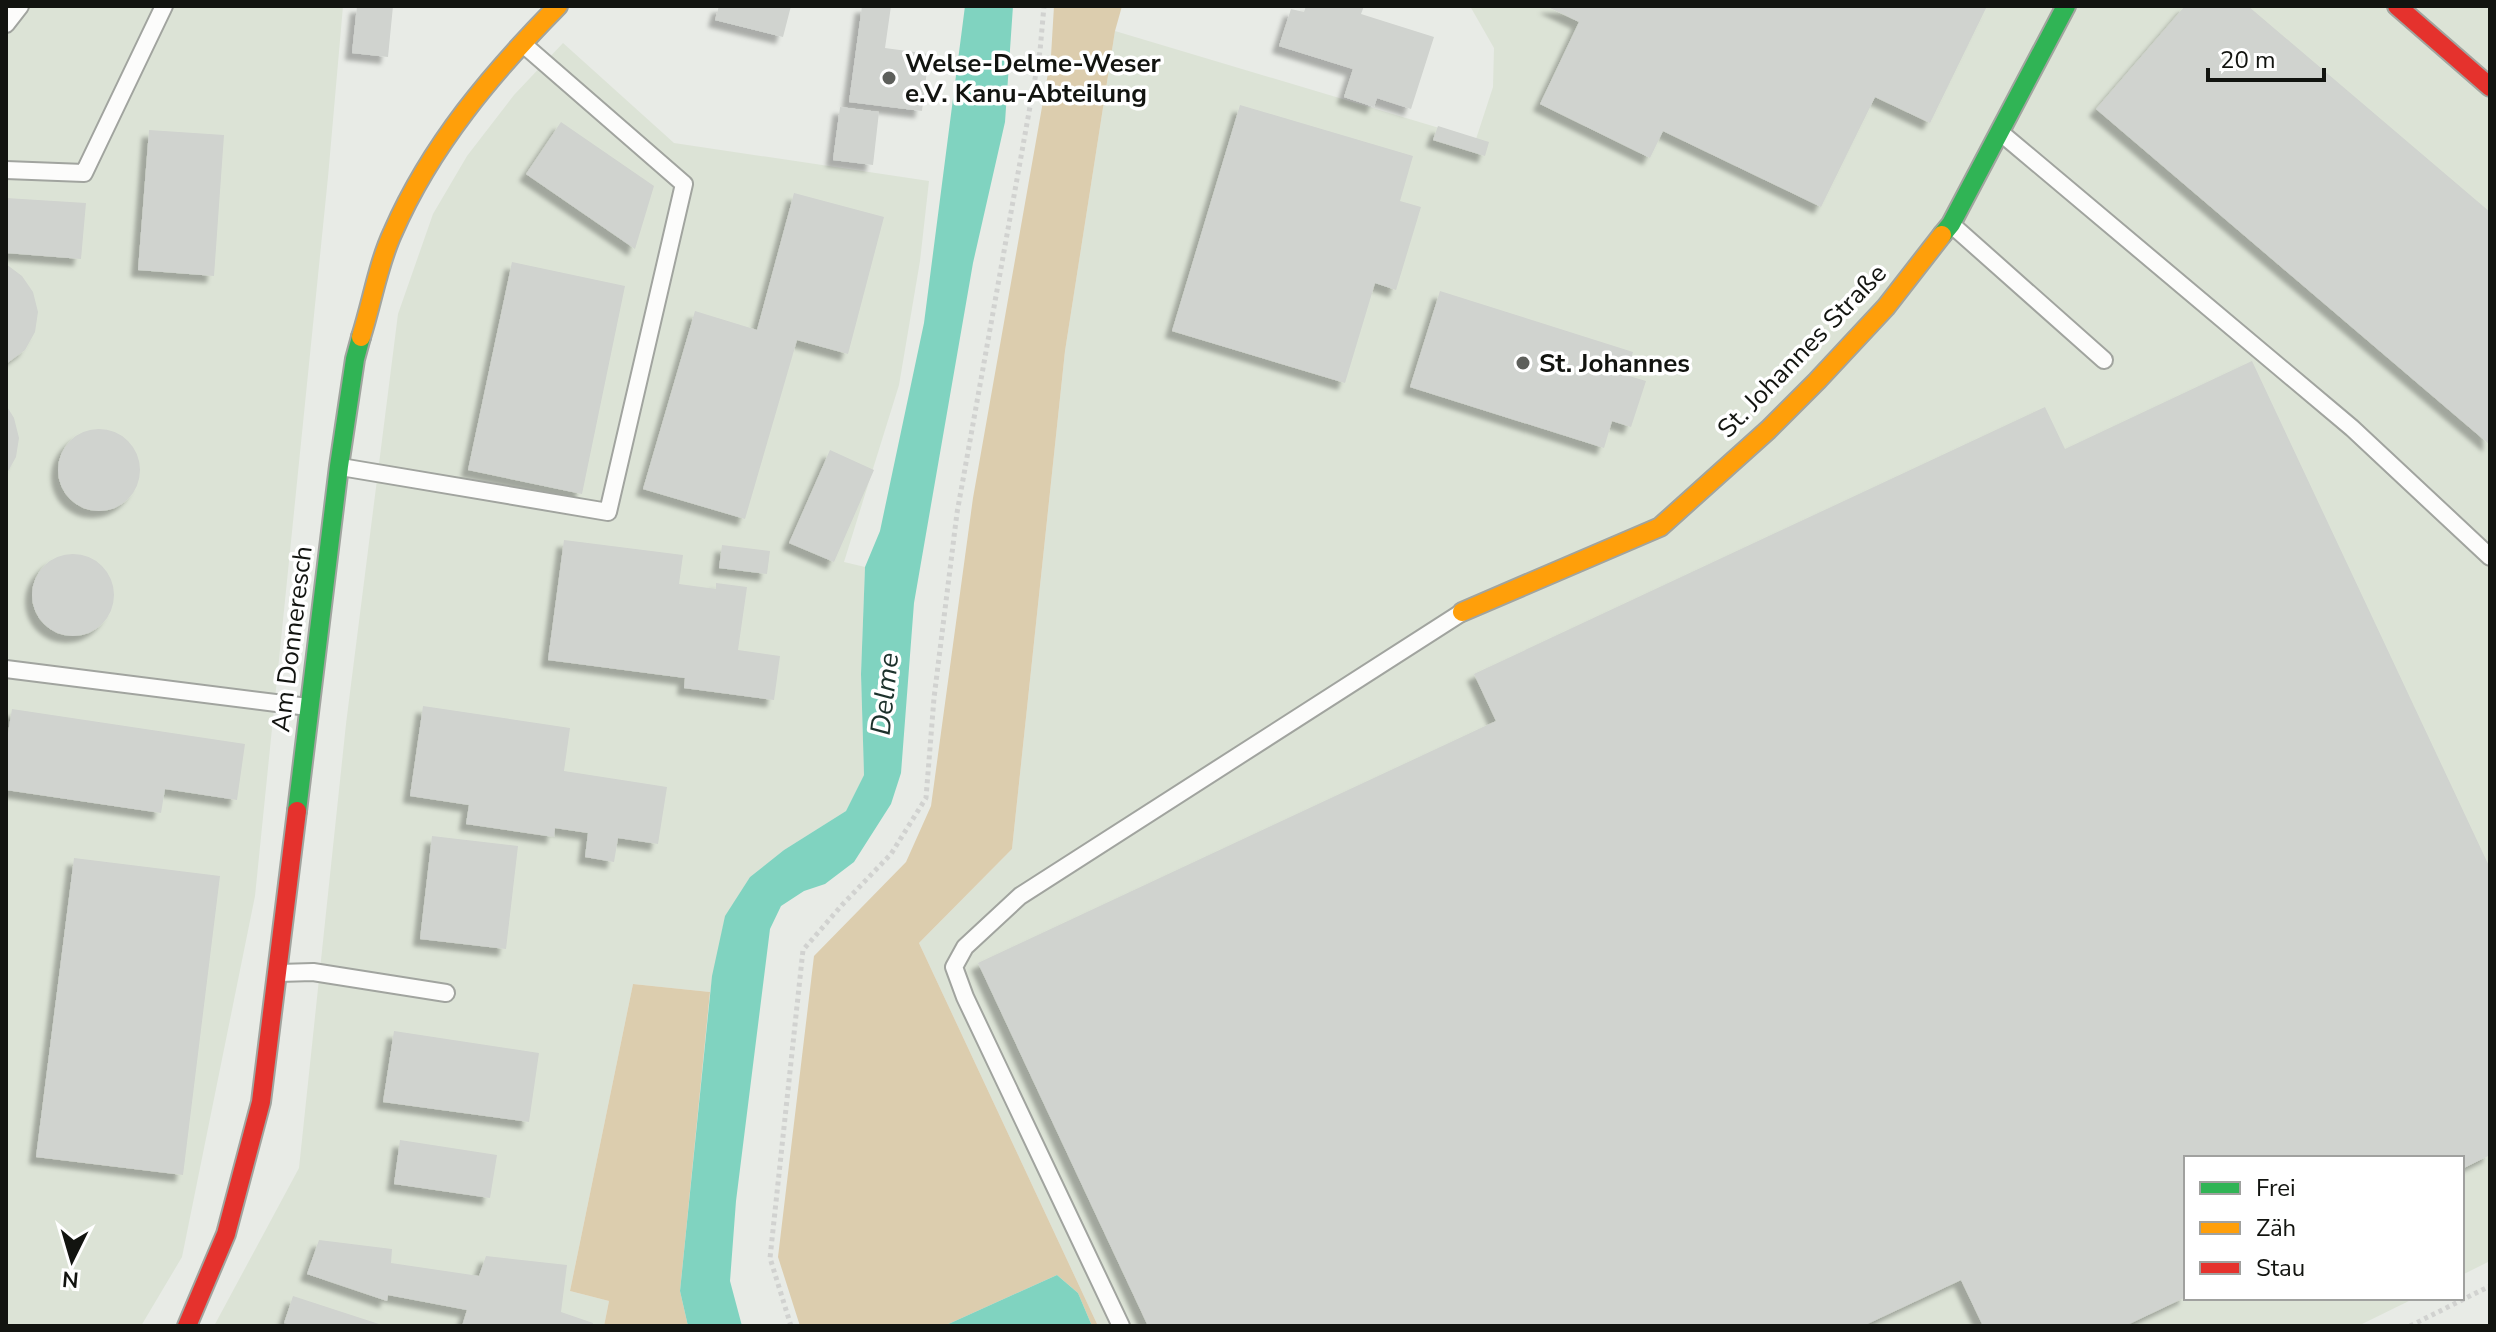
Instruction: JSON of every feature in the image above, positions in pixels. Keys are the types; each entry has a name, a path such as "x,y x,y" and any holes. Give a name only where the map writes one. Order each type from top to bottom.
{"street":[{"name":"Am Donneresch","path":"187,1326 226,1234 261,1102 339,466 355,359 392,233 440,144 522,43 558,6"},
{"name":"St. Johannes Straße","path":"1462,612 1660,527 1768,430 1817,381 1886,307 1951,224 2066,6"},
{"path":"2397,6 2490,87"}],"lane":[{"path":"6,24 20,6"},
{"path":"6,170 84,173 164,6"},
{"path":"339,466 608,512 684,184 522,43"},
{"path":"1999,132 2352,428 2490,557"},
{"path":"1951,224 2104,360"},
{"path":"1121,1326 965,997 954,967 965,947 1020,896 1462,612"},
{"path":"6,669 309,707"},
{"path":"277,973 313,972 446,993"}],"path":[{"path":"791,1326 770,1258 803,950 891,854 926,798 934,698 957,513 1040,51 1044,6"},
{"path":"2464,1299 2490,1286"},
{"path":"2410,1326 2462,1300"}],"shaded area":[{"path":"6,6 343,6 255,896 182,1257 141,1326 6,1326"},
{"path":"1054,6 1122,6 1115,31 1065,351 1012,849 919,943 1098,1326 1092,1326 1078,1293 1057,1275 944,1326 800,1326 778,1257 814,956 906,862 931,806 973,498 1051,56"},
{"path":"1470,6 2490,6 2490,1261 2464,1274 2464,1156 2184,1156 2184,1300 2411,1300 2358,1326 1098,1326 919,943 1012,849 1065,351 1115,31 1476,139 1493,87 1494,48"},
{"path":"563,43 674,143 929,181 920,261 899,385 844,562 865,567 861,674 864,775 846,811 784,850 750,877 725,917 710,992 633,984 570,1291 609,1301 604,1326 214,1326 299,1168 346,724 398,314 433,214 467,156 514,95"},
{"path":"633,984 710,992 680,1291 688,1326 604,1326 609,1301 570,1291"}],"water":[{"name":"Delme","path":"965,6 1013,6 1005,122 973,263 914,603 901,773 891,804 854,862 825,884 804,891 781,906 770,929 736,1201 730,1281 742,1326 688,1326 680,1291 712,976 725,916 750,877 784,850 846,811 864,775 861,674 865,567 880,531 924,323"},
{"path":"1057,1275 1078,1293 1092,1326 944,1326"}],"building":[{"path":"357,6 393,6 388,57 352,53"},
{"path":"719,6 791,6 783,37 715,20"},
{"name":"Welse-Delme-Weser e.V. Kanu-Abteilung","path":"862,6 891,6 885,48 929,54 922,111 849,102"},
{"path":"1306,6 1364,6 1361,14 1434,37 1411,109 1377,98 1374,107 1344,97 1353,69 1279,46 1291,9 1304,12"},
{"path":"1546,6 1987,6 1930,123 1875,97 1821,207 1663,131 1650,158 1540,104 1579,22"},
{"path":"2185,6 2248,6 2490,212 2490,445 2096,109"},
{"path":"1240,105 1413,156 1400,201 1421,207 1396,290 1375,283 1345,383 1172,331"},
{"path":"840,107 879,112 873,165 833,160"},
{"path":"561,122 654,186 635,249 526,174"},
{"path":"1438,126 1489,142 1485,156 1433,140"},
{"path":"149,130 224,135 214,276 138,270"},
{"path":"794,193 884,217 848,354 797,340 745,519 643,489 695,311 757,330"},
{"path":"6,198 86,203 81,259 6,253"},
{"path":"512,262 625,286 582,494 468,470"},
{"path":"6,264 22,276 33,292 38,312 35,332 25,350 6,364"},
{"name":"St. Johannes","path":"1440,291 1633,352 1626,375 1646,381 1631,427 1612,421 1604,448 1410,387"},
{"path":"2252,361 2490,868 2490,1155 2464,1168 2464,1156 2184,1156 2184,1298 2125,1326 1983,1326 1961,1280 1863,1326 1148,1326 978,963 1496,721 1474,674 2045,407 2065,449"},
{"path":"6,405 14,418 19,438 16,457 6,475"},
{"path":"99,429 115,432 128,441 137,454 140,470 137,486 128,499 115,508 99,511 83,508 70,499 61,486 58,470 61,454 70,441 83,432"},
{"path":"830,450 874,470 834,562 789,543"},
{"path":"564,540 683,555 679,584 716,589 716,583 747,587 738,650 780,656 774,700 684,688 685,678 548,660"},
{"path":"722,545 770,551 767,574 719,568"},
{"path":"73,554 89,557 102,566 111,579 114,595 111,611 102,624 89,633 73,636 57,633 44,624 35,611 32,595 35,579 44,566 57,557"},
{"path":"423,706 570,728 564,771 667,787 658,844 618,838 614,862 585,857 588,833 555,828 554,837 466,824 469,805 410,796"},
{"path":"12,709 245,744 237,800 165,789 161,813 6,790 6,745"},
{"path":"432,836 518,846 506,949 420,939"},
{"path":"74,858 220,876 183,1175 36,1157"},
{"path":"394,1031 539,1053 529,1122 383,1102"},
{"path":"400,1140 497,1155 490,1198 394,1184"},
{"path":"319,1240 392,1249 391,1263 479,1276 486,1256 567,1265 561,1312 593,1323 592,1326 462,1326 467,1310 388,1295 387,1301 307,1274"},
{"path":"293,1296 382,1326 293,1326 284,1323"}],"traffic: fast":[{"path":"1942,235 1951,224 2066,6"},
{"path":"297,811 339,466 361,337"}],"traffic: slow":[{"path":"361,337 388,244 426,169 487,84 558,6"},
{"path":"1462,612 1660,527 1768,430 1817,381 1886,307 1942,235"}],"traffic: jam":[{"path":"2397,6 2490,87"},
{"path":"187,1326 226,1234 261,1102 297,811"}],"place":[{"name":"Welse-Delme-Weser e.V. Kanu-Abteilung","path":"889,78"},
{"name":"St. Johannes","path":"1523,363"}]}
